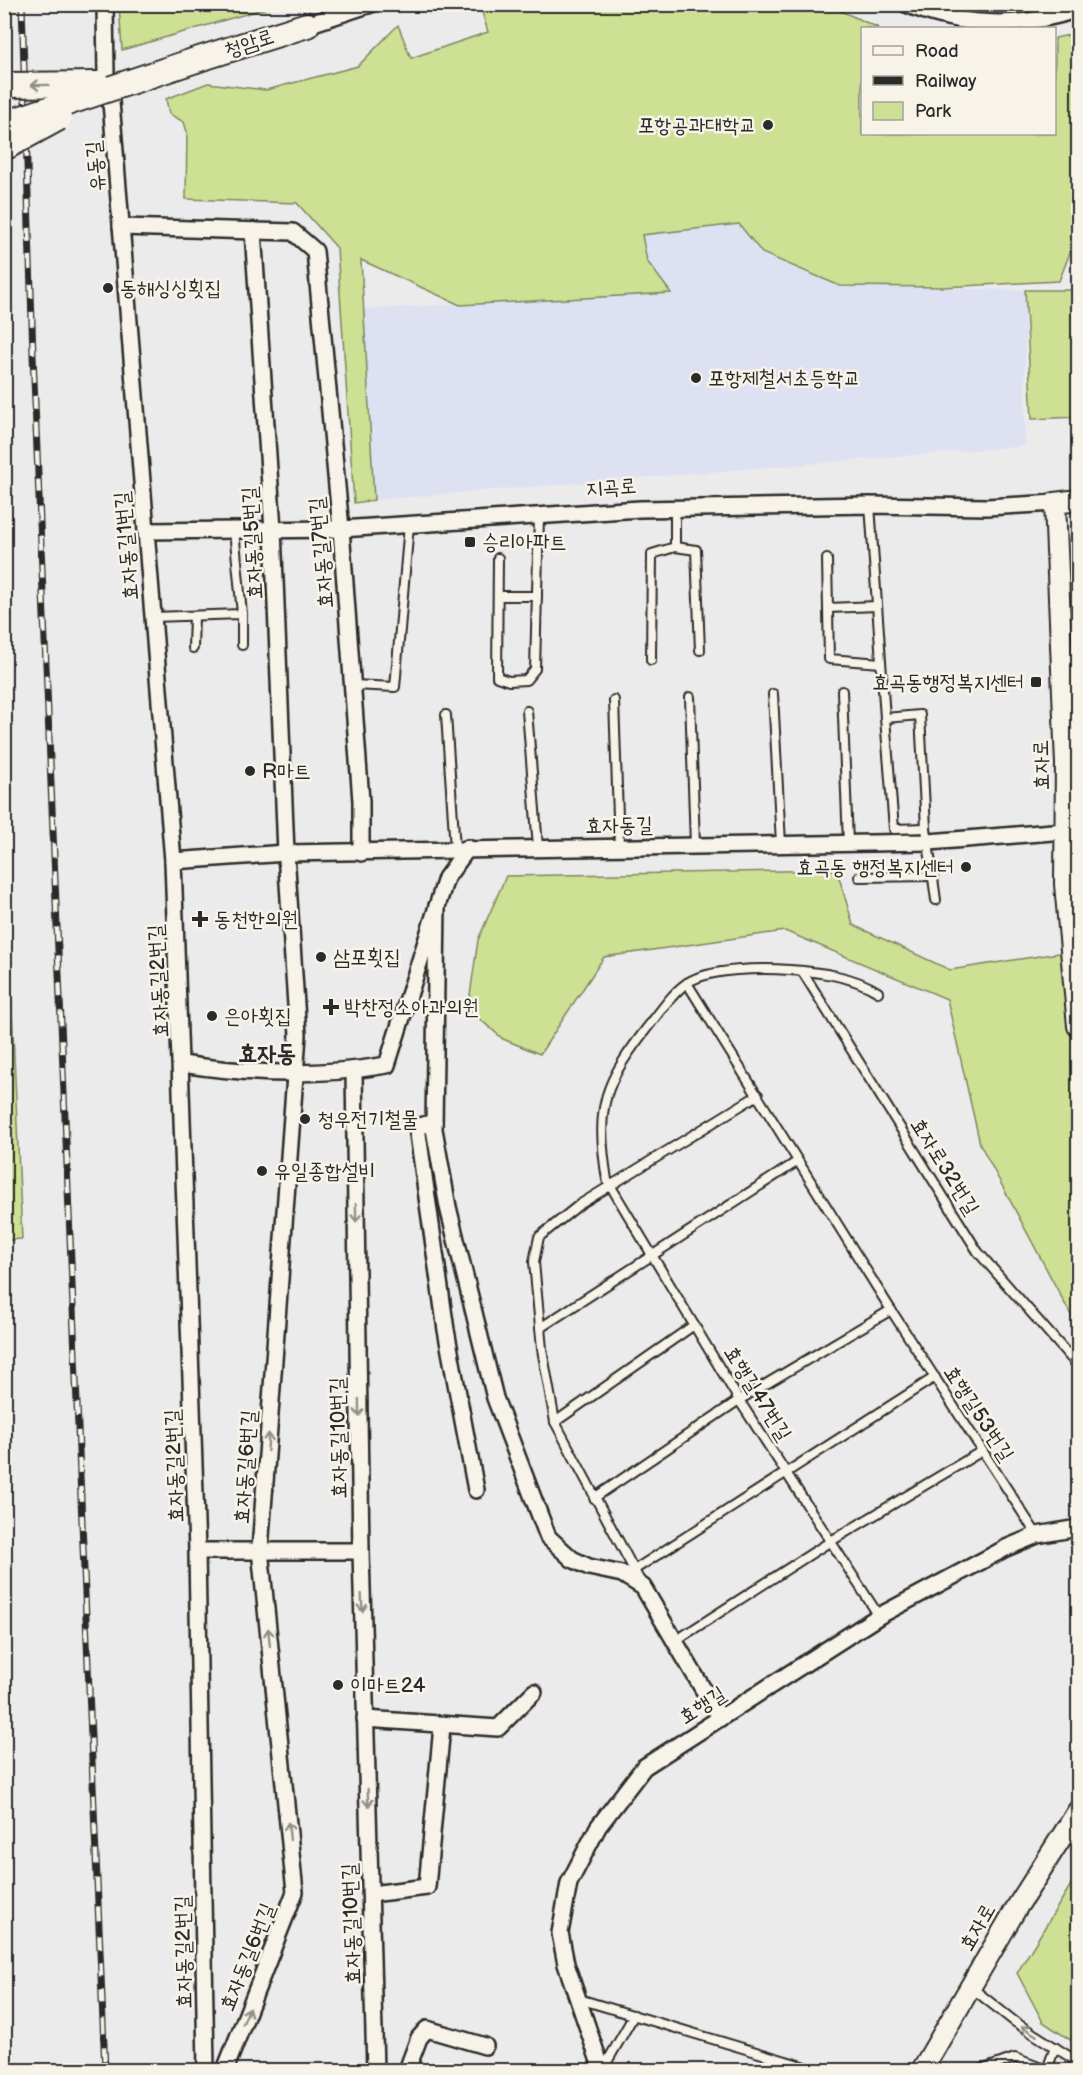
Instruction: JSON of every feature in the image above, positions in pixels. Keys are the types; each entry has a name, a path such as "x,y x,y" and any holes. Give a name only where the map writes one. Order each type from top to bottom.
{"main road":[{"name":"청암로","path":"112,87 307,25"},
{"path":"4,85 112,87"},
{"path":"4,124 112,87"},
{"path":"4,148 112,87"}],"street":[{"name":"유동길","path":"105,4 121,227"},
{"name":"청암로","path":"307,25 371,4"},
{"path":"906,4 947,18 983,24 1020,22 1078,9"},
{"path":"121,227 253,231"},
{"name":"효자동길1번길","path":"121,227 173,861"},
{"name":"효자동길7번길","path":"253,231 293,232 315,251 341,529 362,801 361,853"},
{"name":"효자동길5번길","path":"253,231 273,530 286,853"},
{"name":"지곡로","path":"146,531 341,529 675,508 870,505 987,507 1078,501"},
{"name":"효자로","path":"1055,503 1068,830 1065,884 1078,1026"},
{"name":"효자동길","path":"173,861 286,853 848,843 928,835 1068,830"},
{"path":"183,1064 229,1071 293,1074 354,1071 387,1065 446,878 462,849"},
{"name":"효자동길6번길","path":"225,2070 295,1892 260,1550 293,1074 298,1035 286,853"},
{"name":"효자동길2번길","path":"173,861 183,1064 197,1551 206,2070"},
{"path":"437,906 434,1122 448,1207 495,1398 548,1537 572,1559 589,1567 622,1574 644,1587 720,1718"},
{"name":"효자동길10번길","path":"354,1071 361,1551 375,2070"},
{"path":"434,1122 417,1127 446,1330 476,1490"},
{"name":"효행길","path":"602,2070 566,1964 560,1934 569,1883 598,1827 644,1767 879,1616 1006,1548 1036,1535 1078,1528"},
{"path":"197,1551 361,1551"},
{"path":"365,1719 498,1728 534,1692"},
{"path":"371,1894 427,1887 442,1726"},
{"name":"효자로","path":"922,2070 1017,1907 1078,1811"},
{"path":"408,2070 419,2038 427,2029 485,2046"}],"lane":[{"path":"870,505 894,829 928,835"},
{"path":"675,508 675,547"},
{"path":"498,558 498,677 509,681 526,680 535,669 539,516"},
{"path":"353,685 394,687 409,525"},
{"path":"234,530 242,614 242,645"},
{"path":"651,660 652,554 675,547 696,550 700,650"},
{"path":"827,559 829,659 881,663"},
{"path":"499,596 537,596"},
{"path":"828,608 877,606"},
{"path":"153,617 242,614"},
{"path":"193,648 194,616"},
{"path":"842,692 848,843"},
{"path":"772,694 781,844"},
{"path":"690,697 695,845"},
{"path":"614,700 619,846"},
{"path":"527,711 538,848"},
{"path":"446,715 462,849"},
{"path":"885,718 920,715 928,835 936,900"},
{"path":"859,877 933,876"},
{"path":"611,1186 607,1180 601,1140 605,1096 623,1059 670,1000 687,983 700,978 757,967 802,971 861,981 878,992"},
{"name":"효자로32번길","path":"802,971 978,1252 1078,1366"},
{"name":"효행길53번길","path":"687,983 891,1310 1036,1535"},
{"path":"644,1587 555,1422 540,1328 534,1262 539,1237 579,1205 758,1095"},
{"path":"540,1328 798,1161"},
{"name":"효행길47번길","path":"611,1186 739,1400 879,1616"},
{"path":"594,1498 739,1400 891,1310"},
{"path":"555,1422 694,1325"},
{"path":"634,1570 935,1377"},
{"path":"675,1641 831,1541 982,1450"},
{"path":"971,1987 1015,2022 1078,2062"},
{"path":"579,1999 816,2070"},
{"path":"602,2070 634,2015"},
{"path":"981,2070 1015,2058 1047,2070 1055,2047"}],"shaded area":[{"name":"포항제철서초등학교","path":"739,224 762,253 840,286 1025,290 1025,446 374,500 363,309 670,294 647,261 642,235"}],"green space":[{"path":"119,4 277,5 122,50"},
{"path":"825,4 877,27 861,27 861,135 1056,135 1056,38 1078,33 1078,239 1075,240 1059,281 943,287 840,286 762,253 739,224 642,235 647,261 671,293 460,305 361,260 374,500 354,503 337,248 297,203 186,199 187,132 184,122 169,114 166,99 208,83 266,90 358,66 398,25 411,58 488,32 480,5"},
{"path":"1025,290 1078,290 1078,417 1032,419"},
{"path":"4,824 22,1239 5,1240 4,1240"},
{"path":"837,870 853,925 950,970 1078,950 1078,1325 980,1144 947,999 785,931 604,957 540,1054 503,1039 468,1009 478,940 506,876"},
{"path":"1078,1873 1078,2045 1043,2022 1017,1973"}],"railway":[{"path":"22,4 33,355 105,2070"}],"place":[{"name":"포항공과대학교","path":"768,125"},
{"name":"동해싱싱횟집","path":"108,288"},
{"name":"포항제철서초등학교","path":"696,378"},
{"name":"승리아파트","path":"470,542"},
{"name":"효곡동행정복지센터","path":"1036,682"},
{"name":"R마트","path":"250,771"},
{"name":"효곡동 행정복지센터","path":"966,867"},
{"name":"동천한의원","path":"200,919"},
{"name":"삼포횟집","path":"321,957"},
{"name":"박찬정소아과의원","path":"331,1007"},
{"name":"은아횟집","path":"212,1016"},
{"name":"청우전기철물","path":"305,1119"},
{"name":"유일종합설비","path":"262,1171"},
{"name":"이마트24","path":"338,1685"}],"district":[{"name":"효자동","path":"267,1053"}]}
